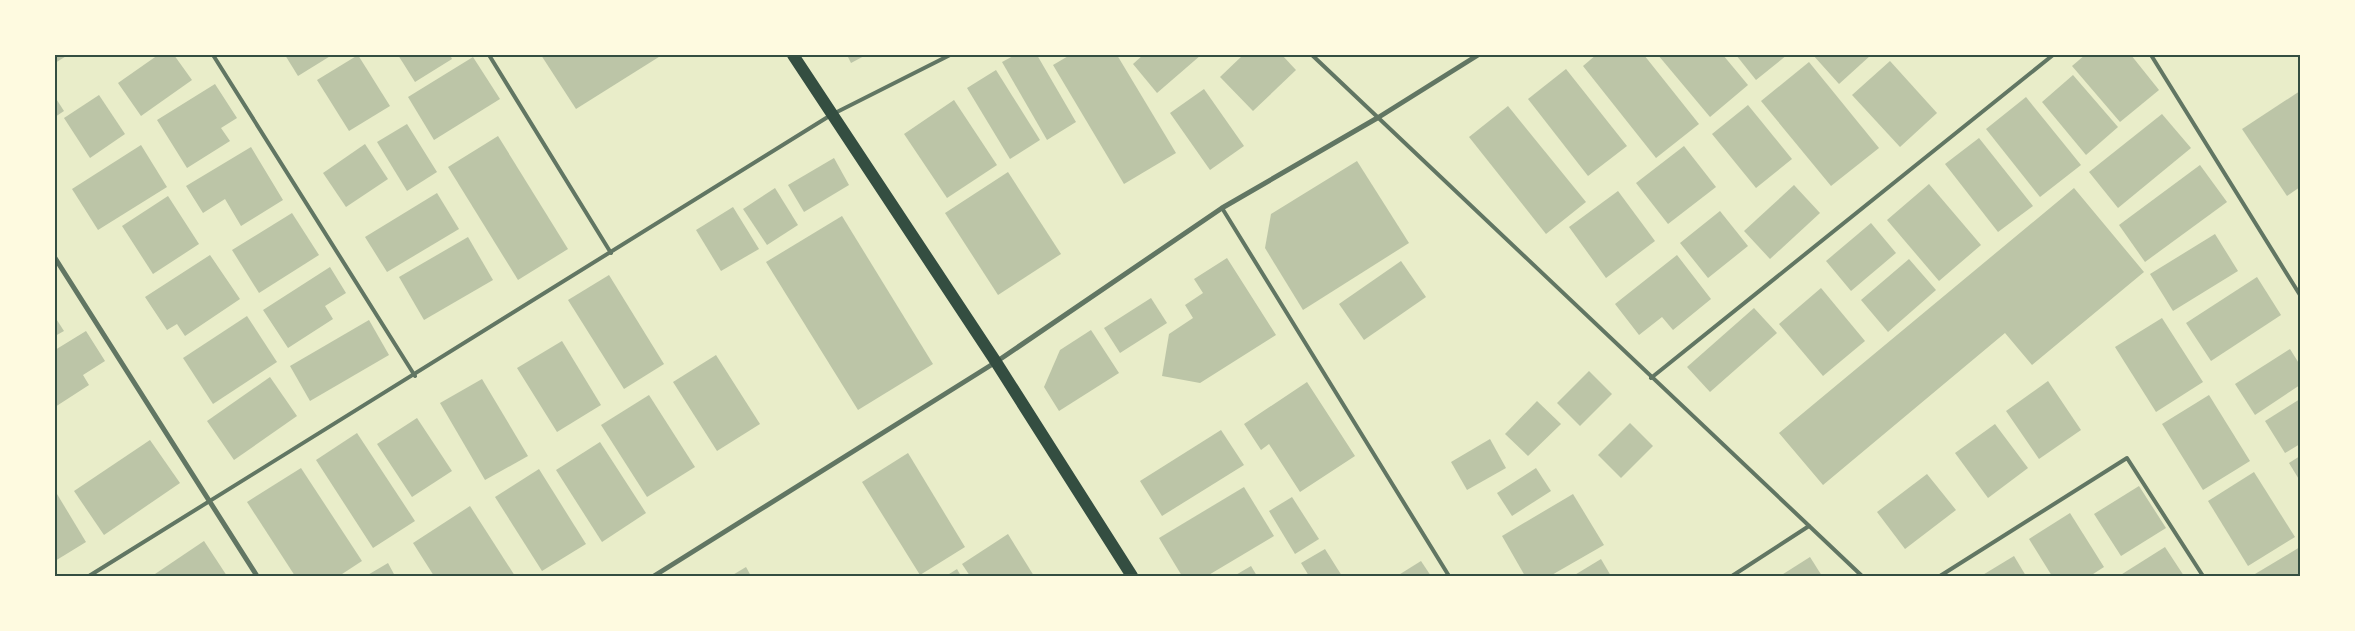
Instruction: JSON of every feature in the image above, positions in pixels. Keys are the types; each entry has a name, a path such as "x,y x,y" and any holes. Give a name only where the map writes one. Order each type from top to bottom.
{"main road":[{"path":"793,55 996,362 1132,576"}],"street":[{"path":"654,576 996,362 1222,208 1478,55"},
{"path":"55,258 257,576"}],"lane":[{"path":"213,55 414,376"},
{"path":"489,55 611,253"},
{"path":"89,576 209,500 414,376 831,115 950,55"},
{"path":"1312,55 1862,576"},
{"path":"1652,378 2052,55"},
{"path":"2151,55 2300,295"},
{"path":"1222,208 1449,576"},
{"path":"1940,576 2127,458 2203,576"},
{"path":"1732,576 1809,526"}],"building":[{"path":"55,55 68,55 55,63"},
{"path":"158,55 174,55 192,80 141,116 118,83"},
{"path":"285,55 332,55 298,76"},
{"path":"358,55 390,106 349,131 317,80"},
{"path":"398,55 450,55 452,59 415,82"},
{"path":"541,55 662,55 576,109"},
{"path":"847,55 866,55 851,63"},
{"path":"1015,55 1037,55 1076,122 1047,140 1002,62"},
{"path":"1070,55 1117,55 1176,153 1124,184 1053,65"},
{"path":"1143,55 1201,55 1157,93 1133,64"},
{"path":"1243,55 1282,55 1296,70 1253,111 1220,77"},
{"path":"1596,55 1644,55 1699,124 1656,158 1583,66"},
{"path":"1658,55 1723,55 1748,85 1710,117"},
{"path":"1736,55 1787,55 1756,80"},
{"path":"1813,55 1871,55 1839,84"},
{"path":"2085,55 2131,55 2159,90 2120,122 2072,66"},
{"path":"473,57 500,99 434,140 408,97"},
{"path":"1890,61 1937,113 1900,147 1852,95"},
{"path":"1809,62 1879,148 1831,186 1761,101"},
{"path":"1566,69 1627,146 1588,176 1528,99"},
{"path":"996,70 1040,140 1010,159 967,88"},
{"path":"2073,75 2118,127 2086,155 2042,102"},
{"path":"215,84 237,118 221,128 230,141 187,168 157,120"},
{"path":"1204,89 1244,146 1210,170 1170,113"},
{"path":"2300,91 2300,187 2287,196 2242,129"},
{"path":"99,95 125,134 90,158 64,118"},
{"path":"55,97 64,111 55,117"},
{"path":"2026,97 2081,165 2040,197 1986,129"},
{"path":"954,100 997,165 947,198 904,134"},
{"path":"1748,105 1792,159 1756,188 1712,134"},
{"path":"1508,106 1586,202 1546,234 1469,137"},
{"path":"2162,114 2191,148 2118,208 2089,172"},
{"path":"407,124 437,172 407,191 377,142"},
{"path":"498,136 568,249 518,280 448,167"},
{"path":"1979,138 2033,206 1998,232 1945,164"},
{"path":"365,144 388,179 346,207 323,173"},
{"path":"141,145 167,187 98,230 72,189"},
{"path":"1684,146 1716,187 1668,224 1636,183"},
{"path":"251,147 283,200 241,226 225,199 203,213 186,186"},
{"path":"834,158 849,185 804,212 788,185"},
{"path":"1357,161 1409,243 1303,310 1265,248 1271,214"},
{"path":"2200,165 2227,202 2145,262 2119,225"},
{"path":"1008,172 1061,254 998,295 945,213"},
{"path":"1929,184 1981,245 1939,281 1887,220"},
{"path":"1794,185 1820,213 1770,259 1744,231"},
{"path":"775,188 798,225 767,245 743,209"},
{"path":"2074,188 2144,272 2032,365 2005,333 1823,485 1779,433"},
{"path":"1618,191 1655,241 1606,278 1569,227"},
{"path":"437,193 459,229 387,272 365,237"},
{"path":"168,196 199,244 153,274 122,226"},
{"path":"733,207 759,249 721,271 696,230"},
{"path":"1720,211 1748,246 1708,278 1680,243"},
{"path":"292,213 319,255 259,293 232,250"},
{"path":"842,216 933,364 858,410 766,262"},
{"path":"1871,223 1896,253 1851,291 1826,261"},
{"path":"2215,234 2238,271 2173,311 2150,274"},
{"path":"468,237 493,280 424,320 399,277"},
{"path":"210,255 240,299 185,336 177,324 167,330 145,297"},
{"path":"1677,255 1711,299 1673,330 1662,317 1639,335 1615,304"},
{"path":"1227,258 1276,335 1200,383 1162,376 1169,334 1193,318 1185,305 1203,293 1194,279"},
{"path":"1909,259 1936,290 1888,332 1861,300"},
{"path":"1401,261 1426,297 1364,340 1339,304"},
{"path":"330,267 346,293 325,306 333,319 288,348 263,310"},
{"path":"609,275 664,364 624,389 568,300"},
{"path":"2257,277 2281,315 2211,361 2186,323"},
{"path":"1821,288 1865,341 1823,376 1779,324"},
{"path":"1151,298 1167,323 1120,353 1104,328"},
{"path":"1754,308 1777,333 1710,392 1687,367"},
{"path":"247,316 277,362 213,404 183,358"},
{"path":"55,317 64,331 55,336"},
{"path":"2162,318 2203,382 2156,412 2115,347"},
{"path":"369,320 389,355 310,401 290,366"},
{"path":"1091,330 1119,373 1059,411 1044,387 1060,350"},
{"path":"86,331 105,361 83,375 89,385 55,407 55,350"},
{"path":"562,341 601,405 557,432 517,368"},
{"path":"2290,349 2300,365 2300,385 2255,415 2235,384"},
{"path":"716,355 760,424 717,451 673,382"},
{"path":"1589,371 1612,394 1580,426 1557,403"},
{"path":"270,377 297,416 234,460 207,421"},
{"path":"482,379 528,456 485,480 440,403"},
{"path":"2048,381 2081,430 2039,459 2006,411"},
{"path":"1307,382 1355,456 1300,492 1269,444 1261,450 1244,424"},
{"path":"649,395 695,467 647,497 601,425"},
{"path":"2209,395 2250,461 2203,490 2162,424"},
{"path":"2300,399 2300,444 2285,453 2265,421"},
{"path":"1537,401 1561,424 1528,456 1505,434"},
{"path":"417,418 452,471 412,497 377,444"},
{"path":"1630,423 1653,446 1621,478 1598,455"},
{"path":"1995,424 2028,468 1988,498 1955,453"},
{"path":"1221,430 1244,465 1162,516 1140,481"},
{"path":"357,433 415,521 373,548 316,460"},
{"path":"1490,439 1506,468 1467,490 1451,462"},
{"path":"150,440 180,483 104,535 74,491"},
{"path":"600,442 646,513 602,542 556,470"},
{"path":"908,453 965,547 920,575 862,482"},
{"path":"2300,456 2300,481 2289,463"},
{"path":"301,468 362,561 339,576 295,576 247,502"},
{"path":"1536,468 1551,491 1512,516 1497,493"},
{"path":"539,469 586,544 542,571 495,497"},
{"path":"2254,472 2295,537 2248,566 2208,501"},
{"path":"1927,474 1956,510 1905,549 1877,512"},
{"path":"2139,486 2166,528 2121,556 2094,514"},
{"path":"1244,487 1274,536 1207,576 1182,576 1159,538"},
{"path":"57,494 86,542 55,561 55,496"},
{"path":"1573,494 1604,545 1550,576 1525,576 1502,536"},
{"path":"1292,497 1319,539 1295,554 1269,511"},
{"path":"470,506 515,576 434,576 413,543"},
{"path":"2070,513 2104,567 2090,576 2052,576 2029,539"},
{"path":"1008,534 1034,576 970,576 962,564"},
{"path":"204,541 227,576 156,576 155,574"},
{"path":"2165,547 2184,576 2119,576"},
{"path":"2300,547 2300,576 2256,576 2255,574"},
{"path":"1325,549 1342,576 1309,576 1301,563"},
{"path":"2014,556 2026,576 1981,576"},
{"path":"1810,557 1822,576 1780,576"},
{"path":"1601,559 1611,576 1573,576"},
{"path":"1421,561 1431,576 1397,576"},
{"path":"388,563 395,576 366,576"},
{"path":"1251,566 1257,576 1234,576"},
{"path":"746,567 751,576 731,576"},
{"path":"957,569 961,576 946,576"}]}
